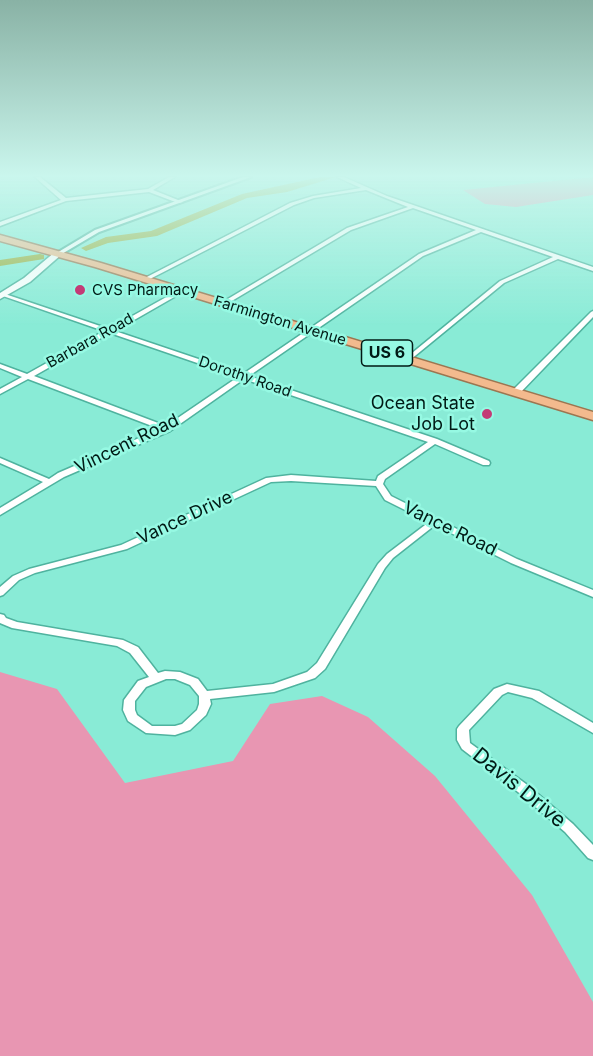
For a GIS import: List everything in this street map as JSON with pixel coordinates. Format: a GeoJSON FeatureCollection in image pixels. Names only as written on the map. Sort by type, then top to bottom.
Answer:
{"type":"FeatureCollection","features":[{"type":"Feature","properties":{"kind":"highway","name":"Farmington Avenue"},"geometry":{"type":"LineString","coordinates":[[0,238],[593,416]]}},
{"type":"Feature","properties":{"kind":"main road"},"geometry":{"type":"LineString","coordinates":[[2,296],[41,269],[58,254]]}},
{"type":"Feature","properties":{"kind":"street"},"geometry":{"type":"LineString","coordinates":[[58,254],[97,231],[111,226]]}},
{"type":"Feature","properties":{"kind":"street"},"geometry":{"type":"LineString","coordinates":[[144,280],[248,226]]}},
{"type":"Feature","properties":{"kind":"street"},"geometry":{"type":"LineString","coordinates":[[223,304],[360,226]]}},
{"type":"Feature","properties":{"kind":"street"},"geometry":{"type":"LineString","coordinates":[[470,226],[593,269]]}},
{"type":"Feature","properties":{"kind":"street","name":"Vincent Road"},"geometry":{"type":"LineString","coordinates":[[0,512],[49,482],[167,429],[421,255],[481,230]]}},
{"type":"Feature","properties":{"kind":"street"},"geometry":{"type":"LineString","coordinates":[[408,359],[502,282],[557,257]]}},
{"type":"Feature","properties":{"kind":"street","name":"Barbara Road"},"geometry":{"type":"LineString","coordinates":[[0,392],[181,291]]}},
{"type":"Feature","properties":{"kind":"street","name":"Dorothy Road"},"geometry":{"type":"LineString","coordinates":[[2,296],[434,441],[486,462]]}},
{"type":"Feature","properties":{"kind":"street"},"geometry":{"type":"LineString","coordinates":[[516,392],[593,313]]}},
{"type":"Feature","properties":{"kind":"street"},"geometry":{"type":"LineString","coordinates":[[0,366],[167,429]]}},
{"type":"Feature","properties":{"kind":"street"},"geometry":{"type":"LineString","coordinates":[[379,484],[385,474],[434,441]]}},
{"type":"Feature","properties":{"kind":"street"},"geometry":{"type":"LineString","coordinates":[[0,460],[49,482]]}},
{"type":"Feature","properties":{"kind":"street","name":"Vance Drive"},"geometry":{"type":"LineString","coordinates":[[0,593],[16,578],[32,571],[124,547],[269,480],[291,478],[379,484]]}},
{"type":"Feature","properties":{"kind":"street","name":"Vance Road"},"geometry":{"type":"LineString","coordinates":[[379,484],[388,498],[434,522],[514,561],[593,594]]}},
{"type":"Feature","properties":{"kind":"street"},"geometry":{"type":"LineString","coordinates":[[204,695],[274,688],[311,675],[321,666],[381,566],[390,556],[434,522]]}},
{"type":"Feature","properties":{"kind":"street"},"geometry":{"type":"LineString","coordinates":[[0,617],[16,625],[119,644],[134,650],[155,677]]}},
{"type":"Feature","properties":{"kind":"street"},"geometry":{"type":"LineString","coordinates":[[176,675],[186,677],[194,682],[204,695],[202,712],[186,727],[175,731],[150,730],[132,718],[129,710],[130,700],[142,684],[155,677],[176,675]]}},
{"type":"Feature","properties":{"kind":"street","name":"Davis Drive"},"geometry":{"type":"LineString","coordinates":[[593,729],[535,694],[507,688],[498,692],[463,729],[463,740],[466,746],[569,828],[593,854]]}},
{"type":"Feature","properties":{"kind":"shaded area"},"geometry":{"type":"Polygon","coordinates":[[[0,672],[57,689],[125,783],[233,761],[270,704],[322,696],[368,717],[435,776],[532,895],[593,1002],[593,1056],[0,1056],[0,672]]]}},
{"type":"Feature","properties":{"kind":"waterway"},"geometry":{"type":"LineString","coordinates":[[86,248],[106,240],[153,234],[172,226]]}},
{"type":"Feature","properties":{"kind":"waterway"},"geometry":{"type":"LineString","coordinates":[[0,263],[40,257]]}},
{"type":"Feature","properties":{"kind":"place","name":"CVS Pharmacy"},"geometry":{"type":"Point","coordinates":[80,290]}},
{"type":"Feature","properties":{"kind":"place","name":"Ocean State Job Lot"},"geometry":{"type":"Point","coordinates":[487,414]}}]}
